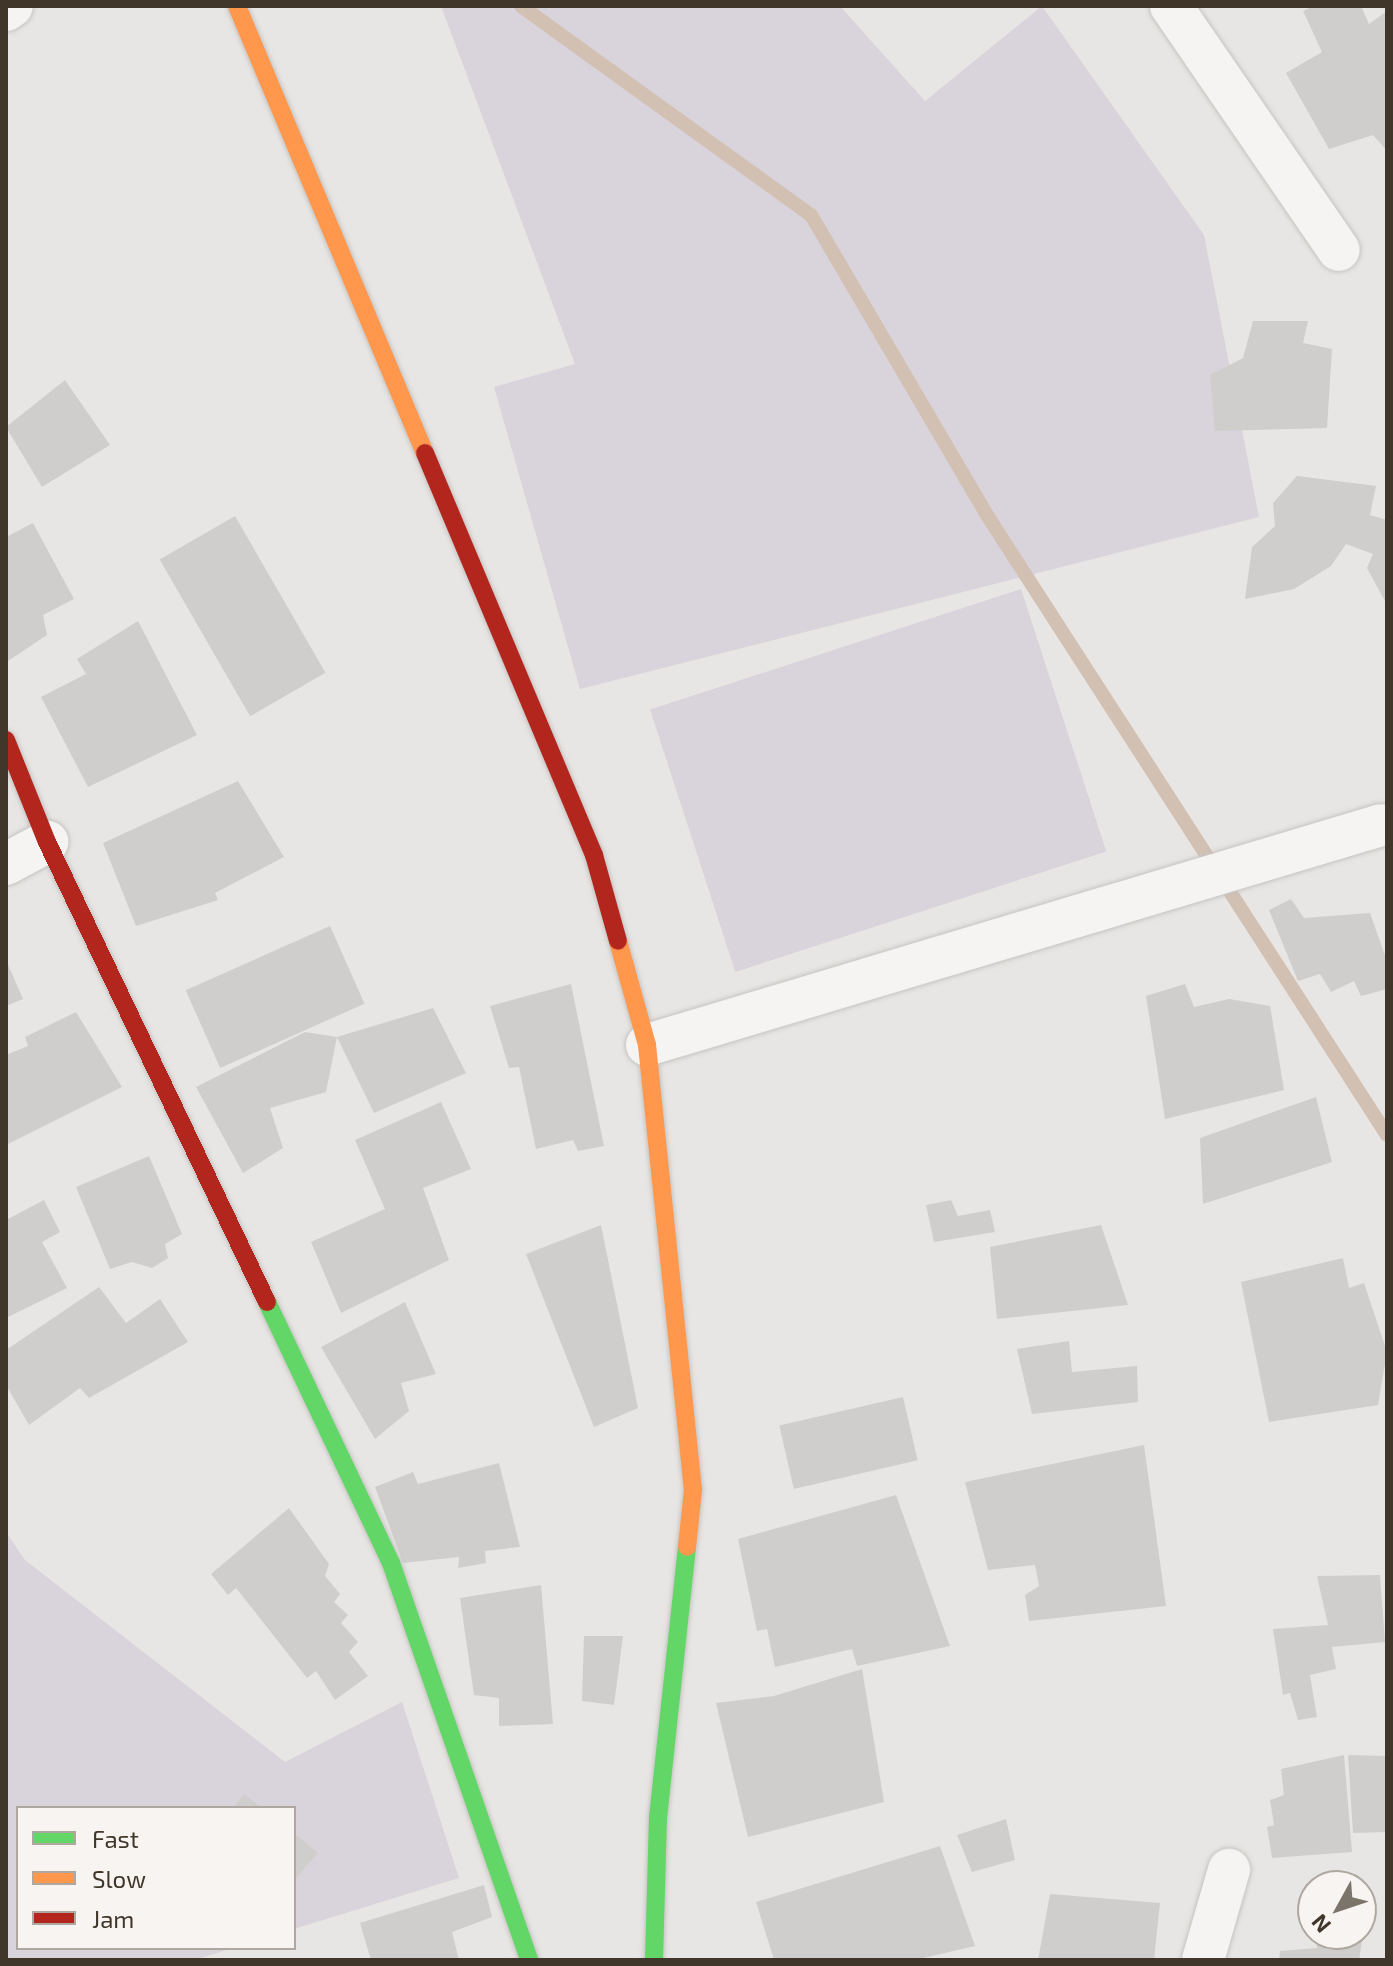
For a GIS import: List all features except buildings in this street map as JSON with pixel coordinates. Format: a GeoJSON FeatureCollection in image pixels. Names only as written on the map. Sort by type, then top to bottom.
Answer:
{"type":"FeatureCollection","features":[{"type":"Feature","properties":{"kind":"street"},"geometry":{"type":"LineString","coordinates":[[6,10],[12,6]]}},
{"type":"Feature","properties":{"kind":"street"},"geometry":{"type":"LineString","coordinates":[[237,6],[594,855],[647,1045],[693,1490],[658,1818],[654,1960]]}},
{"type":"Feature","properties":{"kind":"street"},"geometry":{"type":"LineString","coordinates":[[1171,6],[1339,250]]}},
{"type":"Feature","properties":{"kind":"street"},"geometry":{"type":"LineString","coordinates":[[6,740],[47,842],[391,1563],[529,1960]]}},
{"type":"Feature","properties":{"kind":"street"},"geometry":{"type":"LineString","coordinates":[[647,1045],[1381,825]]}},
{"type":"Feature","properties":{"kind":"street"},"geometry":{"type":"LineString","coordinates":[[6,864],[47,842]]}},
{"type":"Feature","properties":{"kind":"street"},"geometry":{"type":"LineString","coordinates":[[1203,1960],[1229,1870]]}},
{"type":"Feature","properties":{"kind":"shaded area"},"geometry":{"type":"Polygon","coordinates":[[[441,6],[840,6],[925,101],[1042,6],[1204,235],[1259,517],[580,689],[494,387],[575,364],[441,6]]]}},
{"type":"Feature","properties":{"kind":"shaded area"},"geometry":{"type":"Polygon","coordinates":[[[1021,589],[1106,851],[735,972],[650,710],[1021,589]]]}},
{"type":"Feature","properties":{"kind":"shaded area"},"geometry":{"type":"Polygon","coordinates":[[[6,1532],[25,1560],[285,1762],[402,1702],[459,1878],[296,1928],[296,1806],[16,1806],[16,1950],[226,1950],[194,1960],[6,1960],[6,1532]]]}},
{"type":"Feature","properties":{"kind":"waterway"},"geometry":{"type":"LineString","coordinates":[[521,6],[811,215],[985,512],[1387,1135]]}},
{"type":"Feature","properties":{"kind":"traffic: fast"},"geometry":{"type":"LineString","coordinates":[[267,1302],[391,1563],[529,1960]]}},
{"type":"Feature","properties":{"kind":"traffic: fast"},"geometry":{"type":"LineString","coordinates":[[654,1960],[658,1818],[687,1547]]}},
{"type":"Feature","properties":{"kind":"traffic: slow"},"geometry":{"type":"LineString","coordinates":[[237,6],[425,453]]}},
{"type":"Feature","properties":{"kind":"traffic: slow"},"geometry":{"type":"LineString","coordinates":[[618,941],[647,1045],[693,1490],[687,1547]]}},
{"type":"Feature","properties":{"kind":"traffic: jam"},"geometry":{"type":"LineString","coordinates":[[425,453],[594,855],[618,941]]}},
{"type":"Feature","properties":{"kind":"traffic: jam"},"geometry":{"type":"LineString","coordinates":[[6,740],[47,842],[267,1302]]}}]}
